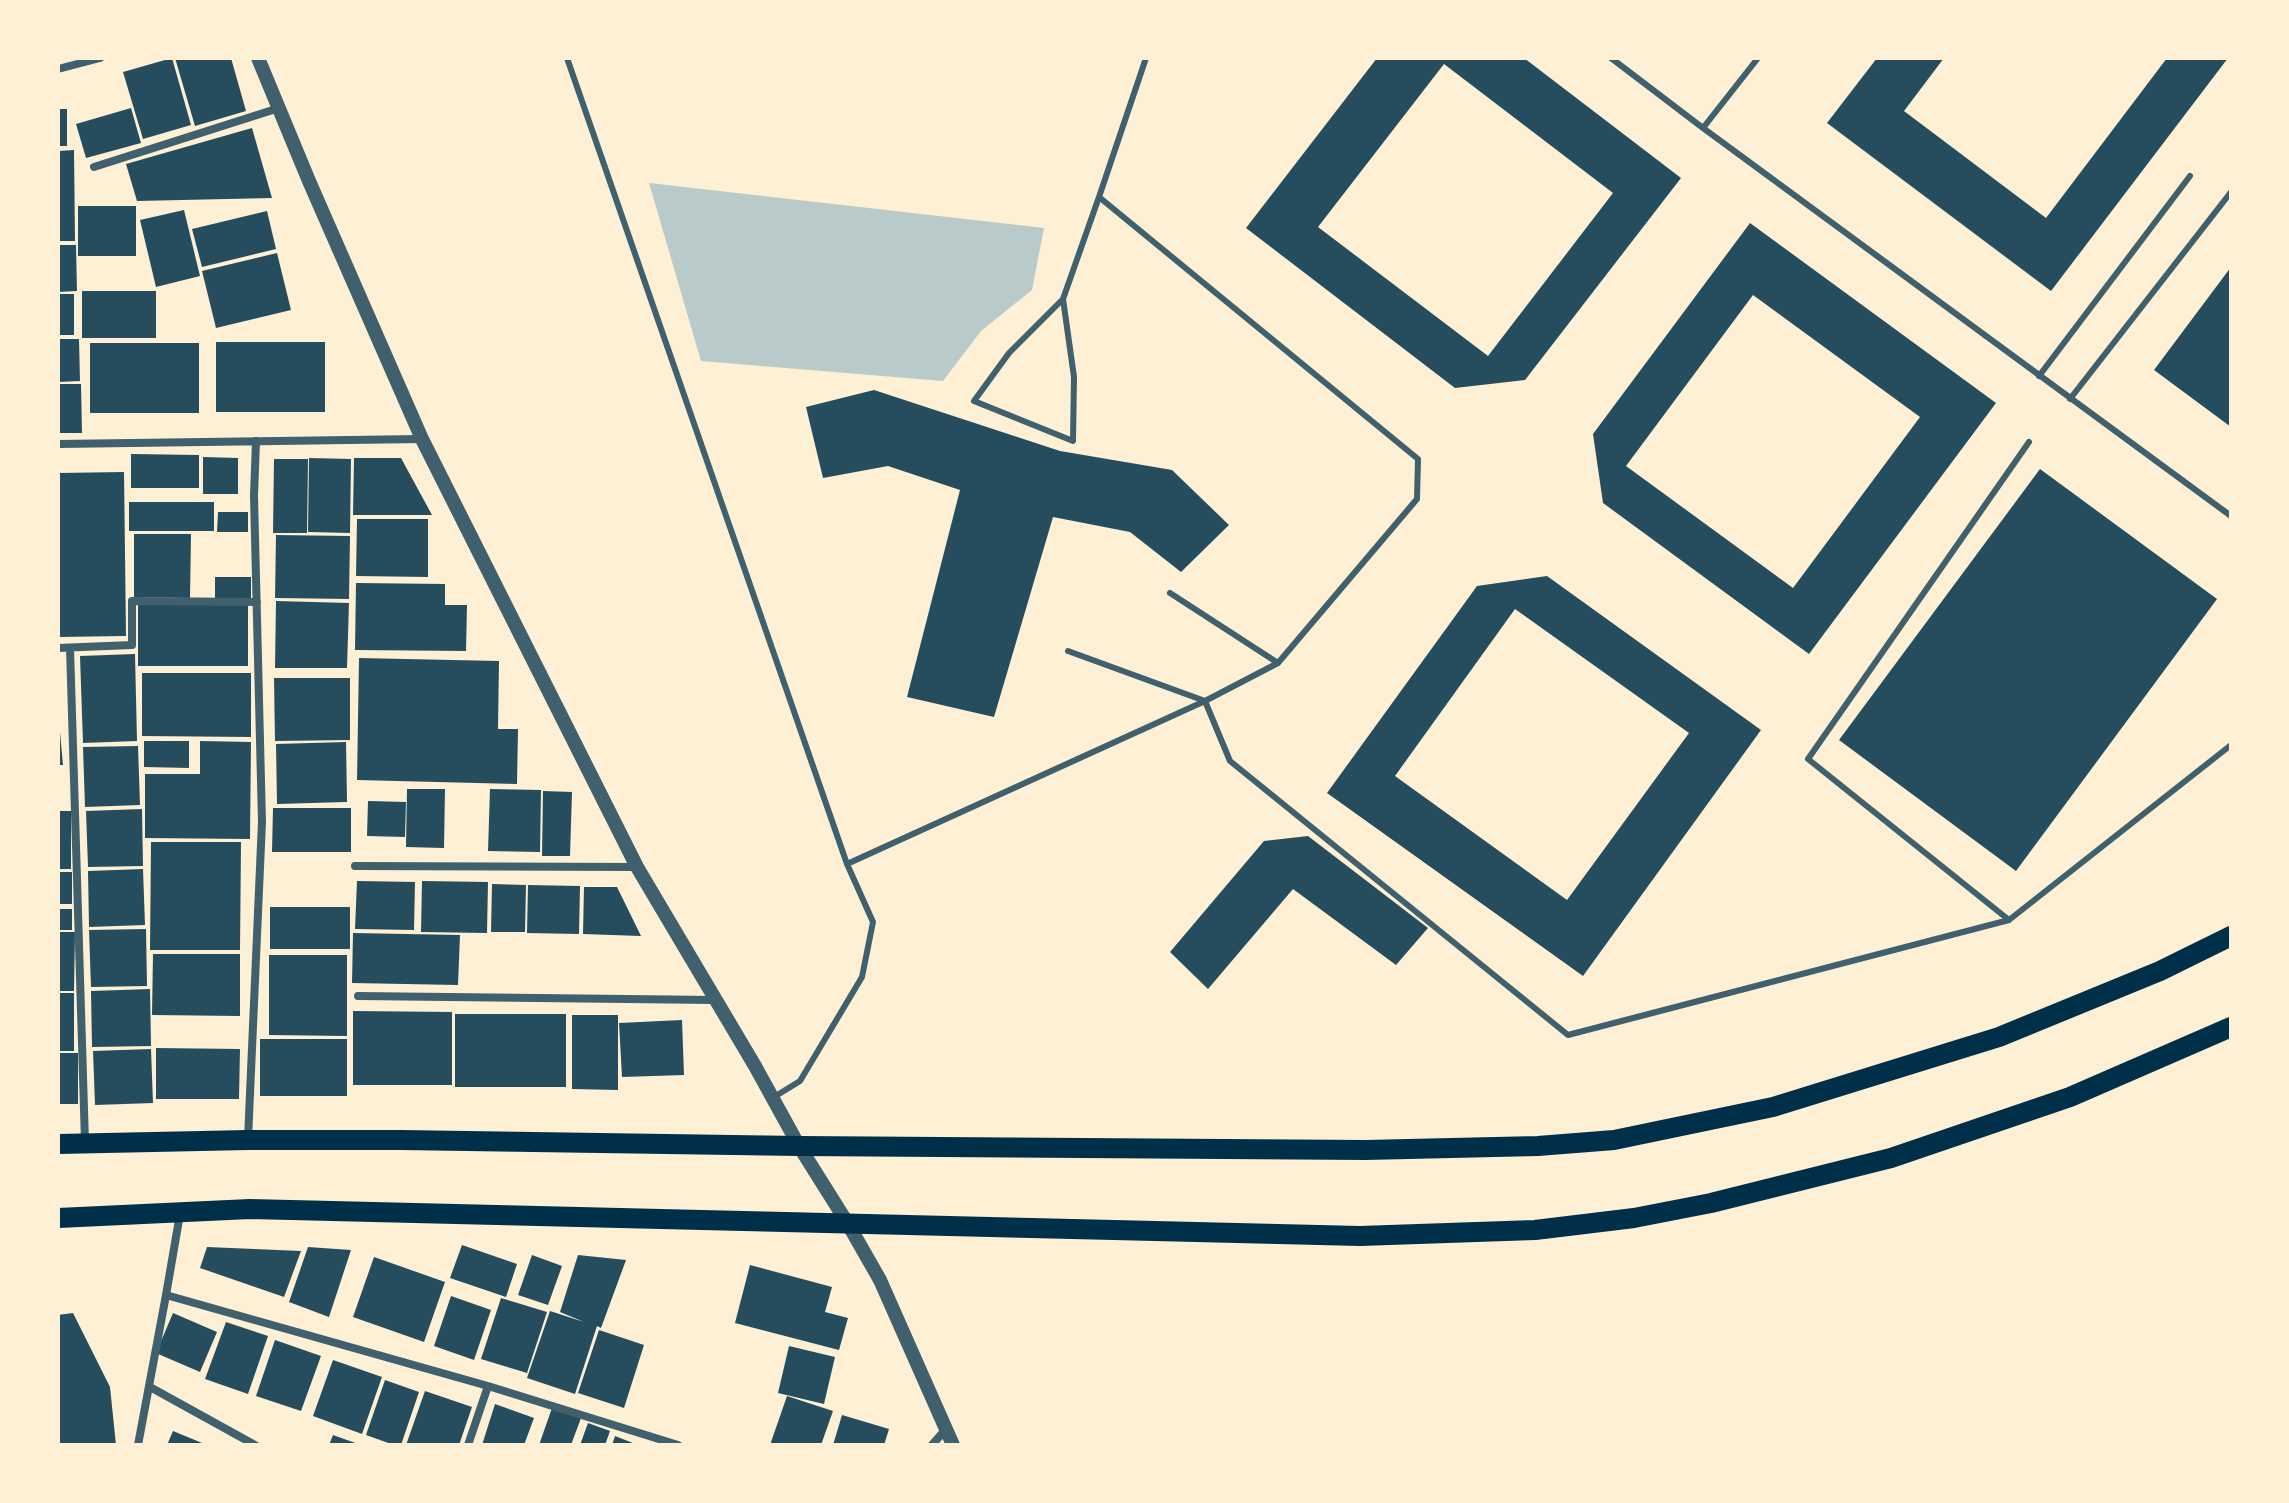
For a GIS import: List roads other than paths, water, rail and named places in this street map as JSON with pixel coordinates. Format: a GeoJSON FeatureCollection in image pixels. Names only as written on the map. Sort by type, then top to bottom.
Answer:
{"type":"FeatureCollection","features":[{"type":"Feature","properties":{"kind":"main road"},"geometry":{"type":"LineString","coordinates":[[58,1144],[400,1140],[1365,1150],[1538,1146],[1614,1140],[1773,1107],[1999,1037],[2160,971],[2231,936]]}},
{"type":"Feature","properties":{"kind":"main road"},"geometry":{"type":"LineString","coordinates":[[58,1218],[266,1209],[1360,1236],[1535,1230],[1634,1218],[1711,1203],[1891,1158],[2070,1097],[2231,1027]]}},
{"type":"Feature","properties":{"kind":"street"},"geometry":{"type":"LineString","coordinates":[[58,69],[100,58]]}},
{"type":"Feature","properties":{"kind":"street"},"geometry":{"type":"LineString","coordinates":[[258,58],[422,439],[637,867],[880,1280],[953,1445]]}},
{"type":"Feature","properties":{"kind":"street"},"geometry":{"type":"LineString","coordinates":[[94,167],[279,108]]}},
{"type":"Feature","properties":{"kind":"street"},"geometry":{"type":"LineString","coordinates":[[58,444],[422,439]]}},
{"type":"Feature","properties":{"kind":"street"},"geometry":{"type":"LineString","coordinates":[[248,1140],[262,822],[254,496],[256,441]]}},
{"type":"Feature","properties":{"kind":"street"},"geometry":{"type":"LineString","coordinates":[[58,648],[132,645],[132,601],[257,602]]}},
{"type":"Feature","properties":{"kind":"street"},"geometry":{"type":"LineString","coordinates":[[70,648],[85,1143]]}},
{"type":"Feature","properties":{"kind":"street"},"geometry":{"type":"LineString","coordinates":[[355,866],[637,867]]}},
{"type":"Feature","properties":{"kind":"street"},"geometry":{"type":"LineString","coordinates":[[358,996],[716,1000]]}},
{"type":"Feature","properties":{"kind":"street"},"geometry":{"type":"LineString","coordinates":[[138,1445],[180,1213]]}},
{"type":"Feature","properties":{"kind":"street"},"geometry":{"type":"LineString","coordinates":[[166,1295],[488,1386],[678,1445]]}},
{"type":"Feature","properties":{"kind":"street"},"geometry":{"type":"LineString","coordinates":[[468,1445],[488,1386]]}},
{"type":"Feature","properties":{"kind":"street"},"geometry":{"type":"LineString","coordinates":[[150,1387],[255,1445]]}},
{"type":"Feature","properties":{"kind":"street"},"geometry":{"type":"LineString","coordinates":[[932,1445],[946,1429]]}},
{"type":"Feature","properties":{"kind":"lane"},"geometry":{"type":"LineString","coordinates":[[567,58],[847,864],[873,922],[862,977],[800,1081],[772,1098]]}},
{"type":"Feature","properties":{"kind":"lane"},"geometry":{"type":"LineString","coordinates":[[1063,299],[1074,377],[1073,441],[974,401],[1009,353],[1063,299],[1146,58]]}},
{"type":"Feature","properties":{"kind":"lane"},"geometry":{"type":"LineString","coordinates":[[1611,58],[2231,516]]}},
{"type":"Feature","properties":{"kind":"lane"},"geometry":{"type":"LineString","coordinates":[[1703,128],[1758,58]]}},
{"type":"Feature","properties":{"kind":"lane"},"geometry":{"type":"LineString","coordinates":[[2039,376],[2190,176]]}},
{"type":"Feature","properties":{"kind":"lane"},"geometry":{"type":"LineString","coordinates":[[2070,399],[2231,192]]}},
{"type":"Feature","properties":{"kind":"lane"},"geometry":{"type":"LineString","coordinates":[[847,864],[1205,701],[1278,663],[1417,499],[1418,459],[1099,197]]}},
{"type":"Feature","properties":{"kind":"lane"},"geometry":{"type":"LineString","coordinates":[[2009,920],[1808,759],[2029,442]]}},
{"type":"Feature","properties":{"kind":"lane"},"geometry":{"type":"LineString","coordinates":[[1170,593],[1278,663]]}},
{"type":"Feature","properties":{"kind":"lane"},"geometry":{"type":"LineString","coordinates":[[1068,651],[1205,701],[1230,761],[1568,1035],[2009,920],[2231,745]]}}]}
